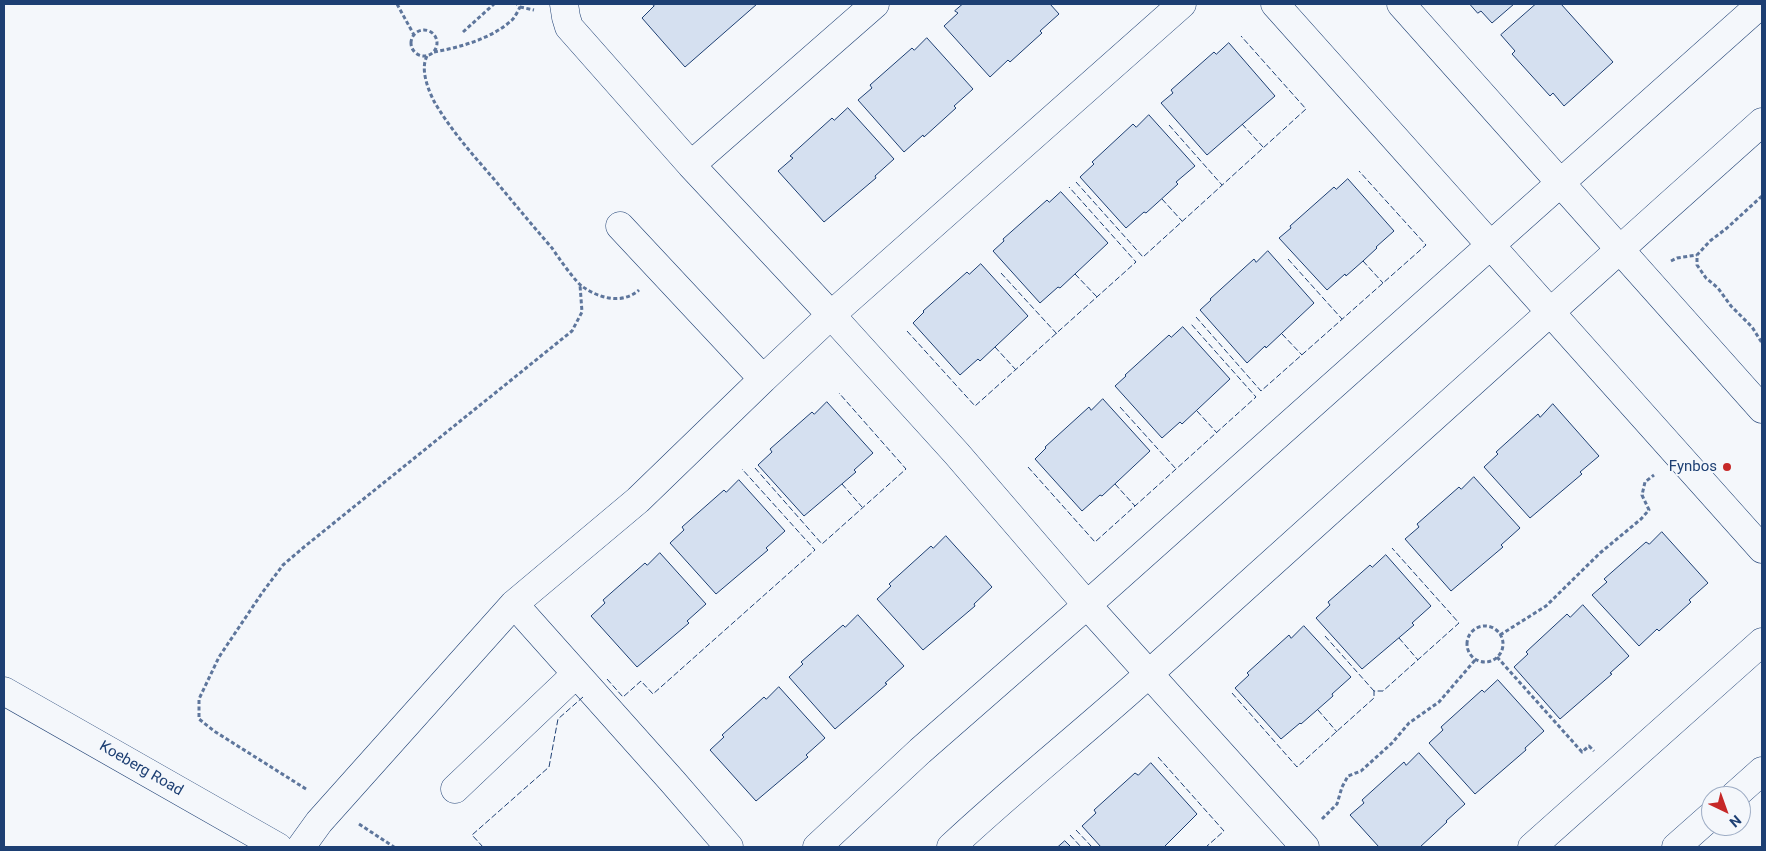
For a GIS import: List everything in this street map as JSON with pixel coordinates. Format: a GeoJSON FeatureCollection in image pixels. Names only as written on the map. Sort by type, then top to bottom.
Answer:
{"type":"FeatureCollection","features":[{"type":"Feature","properties":{"kind":"street"},"geometry":{"type":"LineString","coordinates":[[564,4],[569,27],[691,165],[958,454],[1087,605],[1302,844]]}},
{"type":"Feature","properties":{"kind":"street"},"geometry":{"type":"LineString","coordinates":[[691,165],[875,4]]}},
{"type":"Feature","properties":{"kind":"street"},"geometry":{"type":"LineString","coordinates":[[300,847],[318,822],[514,604],[638,500],[830,315],[1182,4]]}},
{"type":"Feature","properties":{"kind":"street"},"geometry":{"type":"LineString","coordinates":[[1275,4],[1762,549]]}},
{"type":"Feature","properties":{"kind":"street"},"geometry":{"type":"LineString","coordinates":[[1401,4],[1762,409]]}},
{"type":"Feature","properties":{"kind":"street"},"geometry":{"type":"LineString","coordinates":[[817,847],[920,751],[1087,605],[1761,4]]}},
{"type":"Feature","properties":{"kind":"street"},"geometry":{"type":"LineString","coordinates":[[951,847],[986,814],[1149,674],[1762,122]]}},
{"type":"Feature","properties":{"kind":"street"},"geometry":{"type":"LineString","coordinates":[[620,226],[763,379]]}},
{"type":"Feature","properties":{"kind":"street"},"geometry":{"type":"LineString","coordinates":[[514,604],[729,847]]}},
{"type":"Feature","properties":{"kind":"street"},"geometry":{"type":"LineString","coordinates":[[1532,847],[1762,642]]}},
{"type":"Feature","properties":{"kind":"street"},"geometry":{"type":"LineString","coordinates":[[455,789],[576,674]]}},
{"type":"Feature","properties":{"kind":"street","name":"Koeberg Road"},"geometry":{"type":"LineString","coordinates":[[4,691],[278,847]]}},
{"type":"Feature","properties":{"kind":"street"},"geometry":{"type":"LineString","coordinates":[[1745,786],[1762,770]]}},
{"type":"Feature","properties":{"kind":"street"},"geometry":{"type":"LineString","coordinates":[[1676,847],[1701,825]]}},
{"type":"Feature","properties":{"kind":"path"},"geometry":{"type":"LineString","coordinates":[[397,4],[414,35]]}},
{"type":"Feature","properties":{"kind":"path"},"geometry":{"type":"LineString","coordinates":[[463,32],[494,4]]}},
{"type":"Feature","properties":{"kind":"path"},"geometry":{"type":"LineString","coordinates":[[517,4],[520,7],[513,20],[493,34],[458,47],[434,52],[427,56],[424,61],[424,70],[434,101],[461,141],[563,262],[580,285],[595,294],[617,300],[635,293],[661,270]]}},
{"type":"Feature","properties":{"kind":"path"},"geometry":{"type":"LineString","coordinates":[[427,56],[419,55],[412,50],[410,42],[420,30],[429,31],[435,36],[437,44],[434,52]]}},
{"type":"Feature","properties":{"kind":"path"},"geometry":{"type":"LineString","coordinates":[[1762,196],[1710,241],[1697,256],[1697,265],[1706,278],[1718,288],[1731,306],[1752,327],[1762,343]]}},
{"type":"Feature","properties":{"kind":"path"},"geometry":{"type":"LineString","coordinates":[[394,847],[199,719],[199,699],[219,657],[283,565],[572,331],[582,312],[580,285]]}},
{"type":"Feature","properties":{"kind":"path"},"geometry":{"type":"LineString","coordinates":[[1500,635],[1546,606],[1600,553],[1642,519],[1649,510],[1642,494],[1645,482],[1679,456]]}},
{"type":"Feature","properties":{"kind":"path"},"geometry":{"type":"LineString","coordinates":[[1481,626],[1490,627],[1500,635],[1502,649],[1498,657],[1490,662],[1481,662],[1468,652],[1467,641],[1472,632],[1481,626]]}},
{"type":"Feature","properties":{"kind":"path"},"geometry":{"type":"LineString","coordinates":[[1498,657],[1582,752],[1589,746],[1614,774]]}},
{"type":"Feature","properties":{"kind":"path"},"geometry":{"type":"LineString","coordinates":[[1302,844],[1337,804],[1342,787],[1348,776],[1361,770],[1392,743],[1409,723],[1439,702],[1476,659]]}},
{"type":"Feature","properties":{"kind":"building"},"geometry":{"type":"Polygon","coordinates":[[[652,4],[757,4],[685,67],[642,18],[654,6],[652,4]]]}},
{"type":"Feature","properties":{"kind":"building"},"geometry":{"type":"Polygon","coordinates":[[[963,4],[1050,4],[1059,14],[1040,31],[1042,33],[990,77],[944,26],[958,13],[955,11],[963,4]]]}},
{"type":"Feature","properties":{"kind":"building"},"geometry":{"type":"Polygon","coordinates":[[[1470,4],[1514,4],[1492,23],[1481,11],[1478,13],[1470,4]]]}},
{"type":"Feature","properties":{"kind":"building"},"geometry":{"type":"Polygon","coordinates":[[[1536,4],[1561,4],[1613,62],[1564,106],[1553,93],[1550,96],[1512,54],[1515,51],[1501,35],[1536,4]]]}},
{"type":"Feature","properties":{"kind":"building"},"geometry":{"type":"Polygon","coordinates":[[[927,38],[973,89],[954,106],[956,108],[904,152],[858,100],[872,88],[870,85],[912,48],[914,50],[927,38]]]}},
{"type":"Feature","properties":{"kind":"building"},"geometry":{"type":"Polygon","coordinates":[[[1229,43],[1275,96],[1207,155],[1161,103],[1173,93],[1171,90],[1214,52],[1216,54],[1229,43]]]}},
{"type":"Feature","properties":{"kind":"building"},"geometry":{"type":"Polygon","coordinates":[[[848,108],[894,159],[875,176],[876,178],[824,222],[778,171],[793,158],[790,156],[832,118],[834,120],[848,108]]]}},
{"type":"Feature","properties":{"kind":"building"},"geometry":{"type":"Polygon","coordinates":[[[1149,115],[1195,166],[1176,182],[1178,184],[1146,213],[1144,212],[1126,228],[1080,177],[1094,164],[1092,162],[1133,124],[1136,127],[1149,115]]]}},
{"type":"Feature","properties":{"kind":"building"},"geometry":{"type":"Polygon","coordinates":[[[1348,179],[1394,231],[1346,276],[1345,274],[1327,290],[1279,238],[1334,187],[1336,189],[1348,179]]]}},
{"type":"Feature","properties":{"kind":"building"},"geometry":{"type":"Polygon","coordinates":[[[1061,192],[1108,243],[1060,288],[1058,287],[1040,303],[993,251],[1004,241],[1003,239],[1047,200],[1049,202],[1061,192]]]}},
{"type":"Feature","properties":{"kind":"building"},"geometry":{"type":"Polygon","coordinates":[[[1268,251],[1314,303],[1266,348],[1265,346],[1247,363],[1200,310],[1254,259],[1256,262],[1268,251]]]}},
{"type":"Feature","properties":{"kind":"building"},"geometry":{"type":"Polygon","coordinates":[[[981,264],[1028,316],[980,361],[978,359],[960,375],[913,323],[923,311],[967,272],[969,274],[981,264]]]}},
{"type":"Feature","properties":{"kind":"building"},"geometry":{"type":"Polygon","coordinates":[[[1183,327],[1230,379],[1182,424],[1180,422],[1162,438],[1115,386],[1169,335],[1171,337],[1183,327]]]}},
{"type":"Feature","properties":{"kind":"building"},"geometry":{"type":"Polygon","coordinates":[[[1103,399],[1150,451],[1102,496],[1100,495],[1082,511],[1035,459],[1045,447],[1089,407],[1091,410],[1103,399]]]}},
{"type":"Feature","properties":{"kind":"building"},"geometry":{"type":"Polygon","coordinates":[[[827,402],[873,453],[854,470],[856,472],[804,516],[758,465],[772,452],[770,449],[812,412],[814,414],[827,402]]]}},
{"type":"Feature","properties":{"kind":"building"},"geometry":{"type":"Polygon","coordinates":[[[1553,404],[1599,456],[1580,472],[1582,474],[1530,518],[1484,467],[1498,454],[1496,452],[1538,414],[1540,417],[1553,404]]]}},
{"type":"Feature","properties":{"kind":"building"},"geometry":{"type":"Polygon","coordinates":[[[1474,477],[1520,528],[1501,545],[1503,547],[1451,591],[1405,539],[1419,527],[1417,524],[1459,487],[1461,489],[1474,477]]]}},
{"type":"Feature","properties":{"kind":"building"},"geometry":{"type":"Polygon","coordinates":[[[739,480],[785,531],[766,548],[768,550],[716,594],[670,543],[684,530],[682,527],[724,490],[726,492],[739,480]]]}},
{"type":"Feature","properties":{"kind":"building"},"geometry":{"type":"Polygon","coordinates":[[[1662,532],[1708,583],[1689,600],[1691,602],[1639,646],[1592,595],[1607,582],[1604,579],[1646,542],[1649,544],[1662,532]]]}},
{"type":"Feature","properties":{"kind":"building"},"geometry":{"type":"Polygon","coordinates":[[[946,536],[992,587],[974,604],[975,606],[923,650],[877,599],[891,586],[889,584],[931,546],[933,548],[946,536]]]}},
{"type":"Feature","properties":{"kind":"building"},"geometry":{"type":"Polygon","coordinates":[[[660,553],[706,604],[687,621],[689,623],[637,667],[591,616],[605,603],[603,600],[645,563],[647,565],[660,553]]]}},
{"type":"Feature","properties":{"kind":"building"},"geometry":{"type":"Polygon","coordinates":[[[1386,555],[1431,606],[1412,623],[1414,625],[1362,669],[1316,618],[1330,605],[1328,602],[1370,565],[1372,567],[1386,555]]]}},
{"type":"Feature","properties":{"kind":"building"},"geometry":{"type":"Polygon","coordinates":[[[1583,605],[1629,656],[1610,673],[1612,674],[1560,719],[1514,667],[1528,654],[1526,652],[1567,614],[1570,617],[1583,605]]]}},
{"type":"Feature","properties":{"kind":"building"},"geometry":{"type":"Polygon","coordinates":[[[858,615],[904,666],[885,683],[887,684],[835,729],[789,677],[803,664],[801,662],[843,625],[845,627],[858,615]]]}},
{"type":"Feature","properties":{"kind":"building"},"geometry":{"type":"Polygon","coordinates":[[[1304,626],[1351,677],[1332,694],[1333,696],[1281,739],[1235,688],[1249,675],[1247,673],[1289,635],[1291,638],[1304,626]]]}},
{"type":"Feature","properties":{"kind":"building"},"geometry":{"type":"Polygon","coordinates":[[[1498,680],[1544,731],[1525,748],[1526,750],[1475,794],[1429,743],[1443,730],[1441,727],[1482,690],[1484,692],[1498,680]]]}},
{"type":"Feature","properties":{"kind":"building"},"geometry":{"type":"Polygon","coordinates":[[[779,687],[825,738],[806,755],[808,757],[756,801],[710,750],[724,737],[722,735],[764,697],[766,699],[779,687]]]}},
{"type":"Feature","properties":{"kind":"building"},"geometry":{"type":"Polygon","coordinates":[[[1419,753],[1465,804],[1420,847],[1379,847],[1350,815],[1364,803],[1362,800],[1404,762],[1406,765],[1419,753]]]}},
{"type":"Feature","properties":{"kind":"building"},"geometry":{"type":"Polygon","coordinates":[[[1151,763],[1197,814],[1164,847],[1101,847],[1082,826],[1096,813],[1094,810],[1135,773],[1138,775],[1151,763]]]}},
{"type":"Feature","properties":{"kind":"building"},"geometry":{"type":"Polygon","coordinates":[[[1065,841],[1071,847],[1058,847],[1065,841]]]}},
{"type":"Feature","properties":{"kind":"fence"},"geometry":{"type":"LineString","coordinates":[[1076,182],[1143,257],[1306,109],[1241,36]]}},
{"type":"Feature","properties":{"kind":"fence"},"geometry":{"type":"LineString","coordinates":[[1242,124],[1263,147]]}},
{"type":"Feature","properties":{"kind":"fence"},"geometry":{"type":"LineString","coordinates":[[1169,125],[1222,185]]}},
{"type":"Feature","properties":{"kind":"fence"},"geometry":{"type":"LineString","coordinates":[[1196,317],[1261,391],[1426,245],[1359,171]]}},
{"type":"Feature","properties":{"kind":"fence"},"geometry":{"type":"LineString","coordinates":[[907,331],[975,406],[1136,262],[1069,187]]}},
{"type":"Feature","properties":{"kind":"fence"},"geometry":{"type":"LineString","coordinates":[[1162,199],[1182,221]]}},
{"type":"Feature","properties":{"kind":"fence"},"geometry":{"type":"LineString","coordinates":[[1288,259],[1342,319]]}},
{"type":"Feature","properties":{"kind":"fence"},"geometry":{"type":"LineString","coordinates":[[1363,261],[1383,283]]}},
{"type":"Feature","properties":{"kind":"fence"},"geometry":{"type":"LineString","coordinates":[[1001,273],[1057,334]]}},
{"type":"Feature","properties":{"kind":"fence"},"geometry":{"type":"LineString","coordinates":[[1075,274],[1097,297]]}},
{"type":"Feature","properties":{"kind":"fence"},"geometry":{"type":"LineString","coordinates":[[1028,467],[1095,542],[1256,397],[1191,324]]}},
{"type":"Feature","properties":{"kind":"fence"},"geometry":{"type":"LineString","coordinates":[[1282,334],[1302,355]]}},
{"type":"Feature","properties":{"kind":"fence"},"geometry":{"type":"LineString","coordinates":[[995,347],[1016,370]]}},
{"type":"Feature","properties":{"kind":"fence"},"geometry":{"type":"LineString","coordinates":[[755,468],[822,544],[906,469],[839,393]]}},
{"type":"Feature","properties":{"kind":"fence"},"geometry":{"type":"LineString","coordinates":[[1120,407],[1176,469]]}},
{"type":"Feature","properties":{"kind":"fence"},"geometry":{"type":"LineString","coordinates":[[1197,411],[1217,433]]}},
{"type":"Feature","properties":{"kind":"fence"},"geometry":{"type":"LineString","coordinates":[[607,679],[623,697],[641,681],[653,694],[815,550],[742,469]]}},
{"type":"Feature","properties":{"kind":"fence"},"geometry":{"type":"LineString","coordinates":[[842,484],[862,507]]}},
{"type":"Feature","properties":{"kind":"fence"},"geometry":{"type":"LineString","coordinates":[[1115,484],[1135,506]]}},
{"type":"Feature","properties":{"kind":"fence"},"geometry":{"type":"LineString","coordinates":[[1232,693],[1297,767],[1374,698],[1374,691],[1383,691],[1459,623],[1392,548]]}},
{"type":"Feature","properties":{"kind":"fence"},"geometry":{"type":"LineString","coordinates":[[1325,636],[1374,691]]}},
{"type":"Feature","properties":{"kind":"fence"},"geometry":{"type":"LineString","coordinates":[[1399,638],[1418,660]]}},
{"type":"Feature","properties":{"kind":"fence"},"geometry":{"type":"LineString","coordinates":[[483,847],[472,835],[549,767],[558,719],[583,697]]}},
{"type":"Feature","properties":{"kind":"fence"},"geometry":{"type":"LineString","coordinates":[[1318,710],[1337,732]]}},
{"type":"Feature","properties":{"kind":"fence"},"geometry":{"type":"LineString","coordinates":[[1158,757],[1224,831],[1206,847]]}},
{"type":"Feature","properties":{"kind":"fence"},"geometry":{"type":"LineString","coordinates":[[1076,830],[1092,847]]}},
{"type":"Feature","properties":{"kind":"fence"},"geometry":{"type":"LineString","coordinates":[[1070,835],[1081,847]]}},
{"type":"Feature","properties":{"kind":"place","name":"Fynbos"},"geometry":{"type":"Point","coordinates":[1727,467]}}]}
